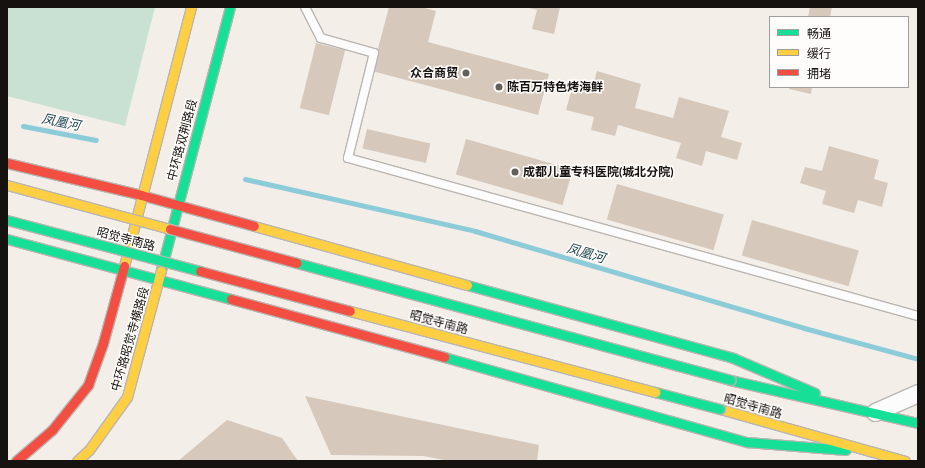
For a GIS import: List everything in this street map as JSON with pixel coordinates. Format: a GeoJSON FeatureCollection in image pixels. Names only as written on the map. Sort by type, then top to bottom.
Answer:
{"type":"FeatureCollection","features":[{"type":"Feature","properties":{"kind":"main road"},"geometry":{"type":"LineString","coordinates":[[123,271],[141,195],[191,7]]}},
{"type":"Feature","properties":{"kind":"main road","name":"中环路双荆路段"},"geometry":{"type":"LineString","coordinates":[[160,280],[177,205],[230,7]]}},
{"type":"Feature","properties":{"kind":"main road","name":"昭觉寺南路"},"geometry":{"type":"LineString","coordinates":[[7,163],[141,195],[733,358],[849,408]]}},
{"type":"Feature","properties":{"kind":"main road","name":"昭觉寺南路"},"geometry":{"type":"LineString","coordinates":[[7,185],[730,380],[918,423]]}},
{"type":"Feature","properties":{"kind":"main road","name":"昭觉寺南路"},"geometry":{"type":"LineString","coordinates":[[7,220],[720,409],[905,461]]}},
{"type":"Feature","properties":{"kind":"main road","name":"昭觉寺南路"},"geometry":{"type":"LineString","coordinates":[[7,239],[747,442],[865,451]]}},
{"type":"Feature","properties":{"kind":"main road","name":"中环路昭觉寺横路段"},"geometry":{"type":"LineString","coordinates":[[16,461],[52,430],[88,385],[103,342],[123,271]]}},
{"type":"Feature","properties":{"kind":"main road","name":"中环路昭觉寺横路段"},"geometry":{"type":"LineString","coordinates":[[77,461],[89,450],[126,397],[160,280]]}},
{"type":"Feature","properties":{"kind":"street"},"geometry":{"type":"LineString","coordinates":[[875,412],[918,393]]}},
{"type":"Feature","properties":{"kind":"lane"},"geometry":{"type":"LineString","coordinates":[[305,7],[321,38],[374,53],[348,158],[918,316]]}},
{"type":"Feature","properties":{"kind":"green space"},"geometry":{"type":"Polygon","coordinates":[[[7,7],[155,7],[125,126],[7,96],[7,7]]]}},
{"type":"Feature","properties":{"kind":"building"},"geometry":{"type":"Polygon","coordinates":[[[389,7],[421,7],[436,11],[428,42],[549,74],[538,115],[372,71],[389,7]]]}},
{"type":"Feature","properties":{"kind":"building"},"geometry":{"type":"Polygon","coordinates":[[[525,7],[560,7],[554,34],[532,29],[537,10],[525,7]]]}},
{"type":"Feature","properties":{"kind":"building"},"geometry":{"type":"Polygon","coordinates":[[[810,7],[832,7],[830,16],[808,16],[810,7]]]}},
{"type":"Feature","properties":{"kind":"building"},"geometry":{"type":"Polygon","coordinates":[[[316,43],[345,50],[329,115],[300,108],[316,43]]]}},
{"type":"Feature","properties":{"kind":"building"},"geometry":{"type":"Polygon","coordinates":[[[597,71],[641,84],[635,108],[673,118],[679,97],[729,111],[721,137],[742,143],[737,160],[706,151],[702,166],[676,158],[681,143],[618,125],[615,136],[591,130],[594,117],[566,110],[572,88],[591,93],[597,71]]]}},
{"type":"Feature","properties":{"kind":"building"},"geometry":{"type":"Polygon","coordinates":[[[789,88],[812,88],[811,94],[789,88]]]}},
{"type":"Feature","properties":{"kind":"building"},"geometry":{"type":"Polygon","coordinates":[[[367,129],[430,144],[426,163],[363,148],[367,129]]]}},
{"type":"Feature","properties":{"kind":"building","name":"成都儿童专科医院(城北分院)"},"geometry":{"type":"Polygon","coordinates":[[[466,139],[573,170],[563,205],[456,175],[466,139]]]}},
{"type":"Feature","properties":{"kind":"building"},"geometry":{"type":"Polygon","coordinates":[[[829,146],[879,160],[874,179],[888,183],[882,207],[858,200],[854,213],[822,204],[826,191],[800,183],[805,167],[822,171],[829,146]]]}},
{"type":"Feature","properties":{"kind":"building"},"geometry":{"type":"Polygon","coordinates":[[[617,184],[724,215],[714,250],[607,220],[617,184]]]}},
{"type":"Feature","properties":{"kind":"building"},"geometry":{"type":"Polygon","coordinates":[[[752,220],[859,251],[849,286],[742,256],[752,220]]]}},
{"type":"Feature","properties":{"kind":"building"},"geometry":{"type":"Polygon","coordinates":[[[305,396],[539,445],[537,461],[450,461],[423,456],[331,455],[305,396]]]}},
{"type":"Feature","properties":{"kind":"building"},"geometry":{"type":"Polygon","coordinates":[[[227,420],[282,438],[298,461],[178,461],[227,420]]]}},
{"type":"Feature","properties":{"kind":"waterway","name":"凤凰河"},"geometry":{"type":"LineString","coordinates":[[23,126],[96,140]]}},
{"type":"Feature","properties":{"kind":"waterway","name":"凤凰河"},"geometry":{"type":"LineString","coordinates":[[245,179],[475,231],[804,328],[918,359]]}},
{"type":"Feature","properties":{"kind":"traffic: fast"},"geometry":{"type":"LineString","coordinates":[[161,270],[230,7]]}},
{"type":"Feature","properties":{"kind":"traffic: fast"},"geometry":{"type":"LineString","coordinates":[[7,220],[200,271]]}},
{"type":"Feature","properties":{"kind":"traffic: fast"},"geometry":{"type":"LineString","coordinates":[[7,239],[231,299]]}},
{"type":"Feature","properties":{"kind":"traffic: fast"},"geometry":{"type":"LineString","coordinates":[[297,263],[730,380]]}},
{"type":"Feature","properties":{"kind":"traffic: fast"},"geometry":{"type":"LineString","coordinates":[[467,285],[733,358],[815,393]]}},
{"type":"Feature","properties":{"kind":"traffic: fast"},"geometry":{"type":"LineString","coordinates":[[444,357],[747,442],[846,450]]}},
{"type":"Feature","properties":{"kind":"traffic: fast"},"geometry":{"type":"LineString","coordinates":[[730,380],[918,423]]}},
{"type":"Feature","properties":{"kind":"traffic: fast"},"geometry":{"type":"LineString","coordinates":[[655,392],[720,409]]}},
{"type":"Feature","properties":{"kind":"traffic: slow"},"geometry":{"type":"LineString","coordinates":[[124,266],[191,7]]}},
{"type":"Feature","properties":{"kind":"traffic: slow"},"geometry":{"type":"LineString","coordinates":[[7,185],[170,229]]}},
{"type":"Feature","properties":{"kind":"traffic: slow"},"geometry":{"type":"LineString","coordinates":[[254,226],[467,285]]}},
{"type":"Feature","properties":{"kind":"traffic: slow"},"geometry":{"type":"LineString","coordinates":[[77,461],[89,450],[127,397],[161,270]]}},
{"type":"Feature","properties":{"kind":"traffic: slow"},"geometry":{"type":"LineString","coordinates":[[350,311],[655,392]]}},
{"type":"Feature","properties":{"kind":"traffic: slow"},"geometry":{"type":"LineString","coordinates":[[720,409],[905,461]]}},
{"type":"Feature","properties":{"kind":"traffic: jam"},"geometry":{"type":"LineString","coordinates":[[7,163],[141,195],[254,226]]}},
{"type":"Feature","properties":{"kind":"traffic: jam"},"geometry":{"type":"LineString","coordinates":[[170,229],[297,263]]}},
{"type":"Feature","properties":{"kind":"traffic: jam"},"geometry":{"type":"LineString","coordinates":[[16,461],[52,430],[88,385],[103,343],[124,266]]}},
{"type":"Feature","properties":{"kind":"traffic: jam"},"geometry":{"type":"LineString","coordinates":[[200,271],[350,311]]}},
{"type":"Feature","properties":{"kind":"traffic: jam"},"geometry":{"type":"LineString","coordinates":[[231,299],[444,357]]}},
{"type":"Feature","properties":{"kind":"place","name":"众合商贸"},"geometry":{"type":"Point","coordinates":[466,73]}},
{"type":"Feature","properties":{"kind":"place","name":"陈百万特色烤海鲜"},"geometry":{"type":"Point","coordinates":[499,87]}},
{"type":"Feature","properties":{"kind":"place","name":"成都儿童专科医院(城北分院)"},"geometry":{"type":"Point","coordinates":[515,172]}}]}
